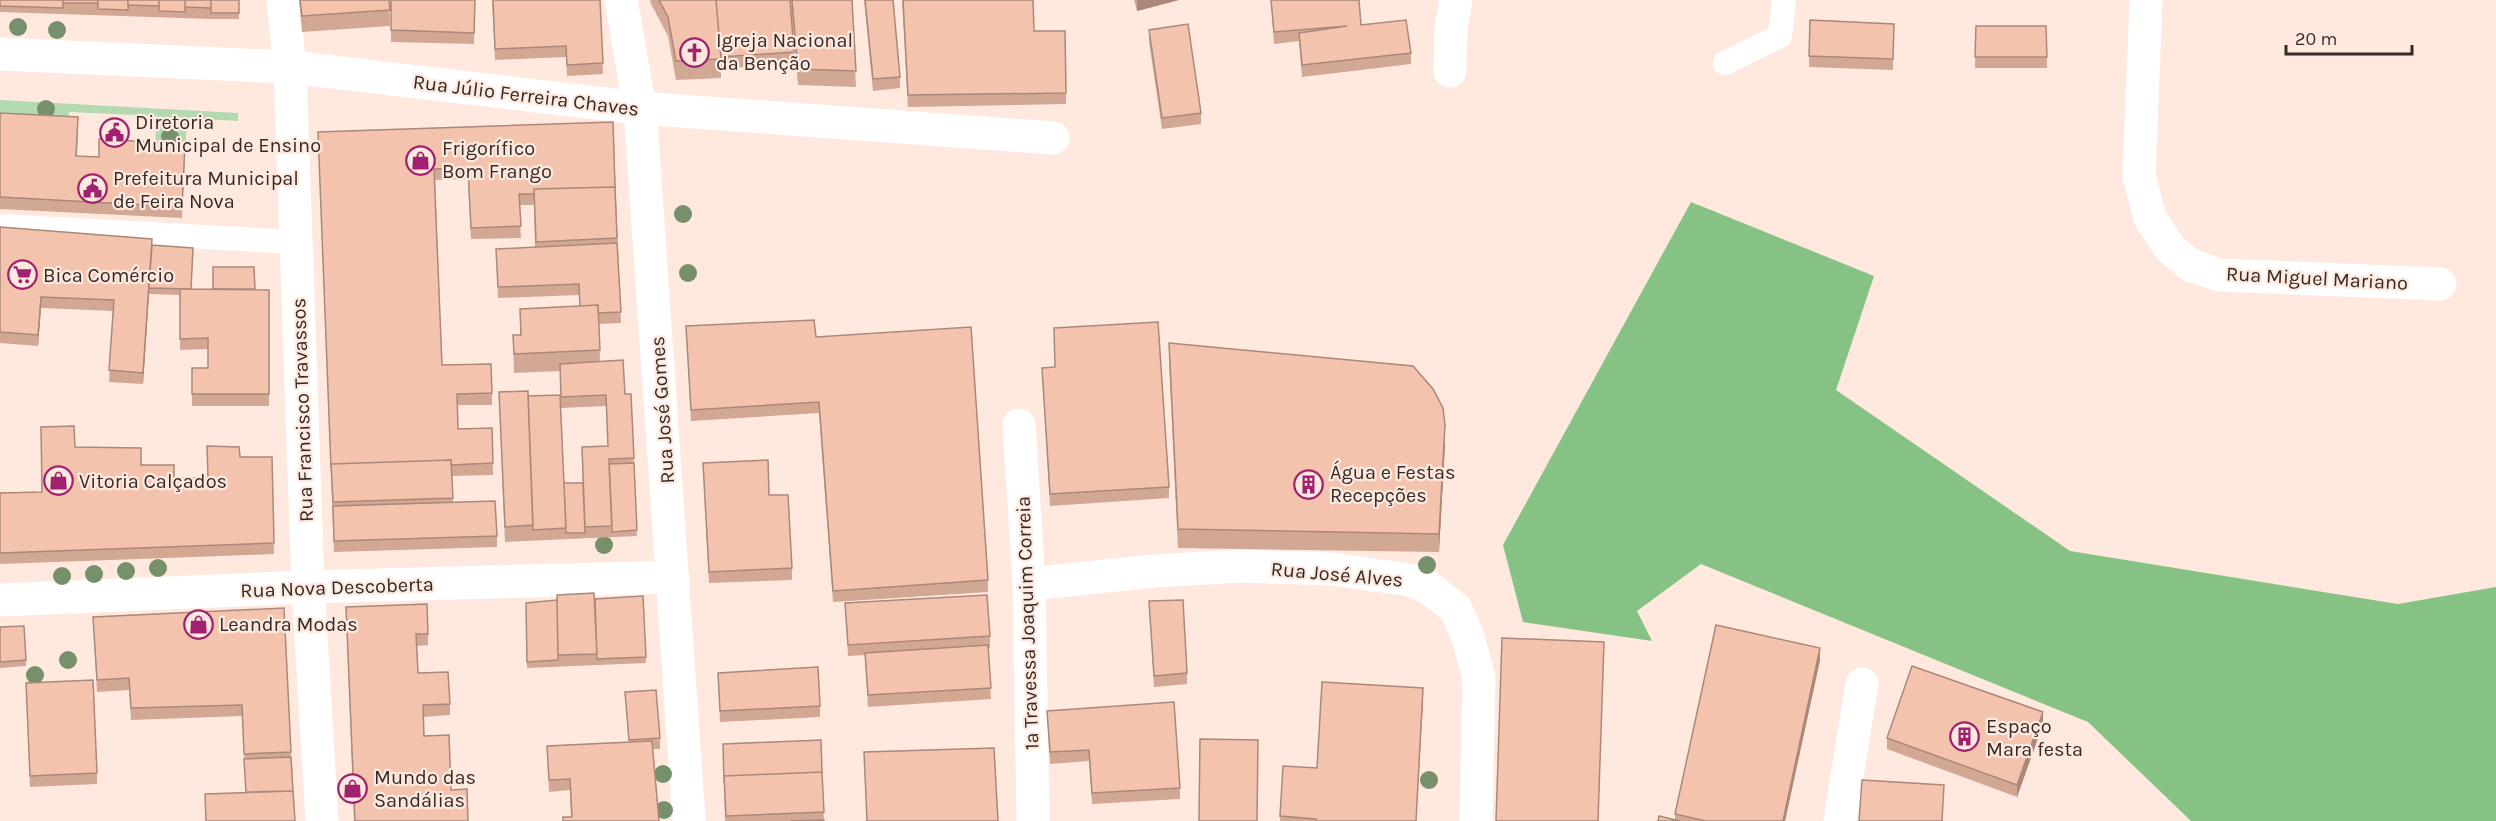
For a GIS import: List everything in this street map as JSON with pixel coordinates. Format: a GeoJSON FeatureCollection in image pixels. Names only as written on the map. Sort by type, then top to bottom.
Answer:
{"type":"FeatureCollection","features":[{"type":"Feature","properties":{"kind":"street","name":"Rua Francisco Travassos"},"geometry":{"type":"LineString","coordinates":[[283,0],[290,67],[308,587],[322,821]]}},
{"type":"Feature","properties":{"kind":"street","name":"Rua José Gomes"},"geometry":{"type":"LineString","coordinates":[[621,0],[640,108],[689,821]]}},
{"type":"Feature","properties":{"kind":"street"},"geometry":{"type":"LineString","coordinates":[[1450,71],[1451,28],[1456,0]]}},
{"type":"Feature","properties":{"kind":"street","name":"Rua Miguel Mariano"},"geometry":{"type":"LineString","coordinates":[[2146,0],[2139,176],[2150,218],[2170,248],[2190,265],[2220,275],[2440,284]]}},
{"type":"Feature","properties":{"kind":"street","name":"Rua Júlio Ferreira Chaves"},"geometry":{"type":"LineString","coordinates":[[0,54],[290,67],[640,108],[1053,138]]}},
{"type":"Feature","properties":{"kind":"street","name":"1ª Travessa Joaquim Correia"},"geometry":{"type":"LineString","coordinates":[[1018,425],[1029,584],[1033,821]]}},
{"type":"Feature","properties":{"kind":"street","name":"Rua José Alves"},"geometry":{"type":"LineString","coordinates":[[1029,584],[1239,566],[1332,569],[1410,580],[1428,587],[1456,609],[1468,637],[1479,678],[1476,821]]}},
{"type":"Feature","properties":{"kind":"street","name":"Rua Nova Descoberta"},"geometry":{"type":"LineString","coordinates":[[0,600],[308,587],[673,577]]}},
{"type":"Feature","properties":{"kind":"street"},"geometry":{"type":"LineString","coordinates":[[1840,821],[1862,684]]}},
{"type":"Feature","properties":{"kind":"lane"},"geometry":{"type":"LineString","coordinates":[[1725,63],[1780,36],[1784,0]]}},
{"type":"Feature","properties":{"kind":"lane"},"geometry":{"type":"LineString","coordinates":[[0,226],[296,242]]}},
{"type":"Feature","properties":{"kind":"green space"},"geometry":{"type":"Polygon","coordinates":[[[0,100],[238,113],[238,121],[187,118],[185,155],[155,153],[156,116],[69,112],[69,128],[0,124],[0,100]]]}},
{"type":"Feature","properties":{"kind":"green space"},"geometry":{"type":"Polygon","coordinates":[[[1691,202],[1874,276],[1836,390],[2070,551],[2398,604],[2496,587],[2496,821],[2191,821],[2088,722],[1701,564],[1637,611],[1652,641],[1523,622],[1503,545],[1691,202]]]}},
{"type":"Feature","properties":{"kind":"building"},"geometry":{"type":"Polygon","coordinates":[[[0,0],[63,0],[63,8],[0,6],[0,0]]]}},
{"type":"Feature","properties":{"kind":"building"},"geometry":{"type":"Polygon","coordinates":[[[63,0],[98,0],[98,3],[63,3],[63,0]]]}},
{"type":"Feature","properties":{"kind":"building"},"geometry":{"type":"Polygon","coordinates":[[[98,0],[128,0],[128,10],[98,9],[98,0]]]}},
{"type":"Feature","properties":{"kind":"building"},"geometry":{"type":"Polygon","coordinates":[[[128,0],[159,0],[159,6],[128,5],[128,0]]]}},
{"type":"Feature","properties":{"kind":"building"},"geometry":{"type":"Polygon","coordinates":[[[159,0],[185,0],[185,12],[159,11],[159,0]]]}},
{"type":"Feature","properties":{"kind":"building"},"geometry":{"type":"Polygon","coordinates":[[[185,0],[211,0],[211,8],[185,7],[185,0]]]}},
{"type":"Feature","properties":{"kind":"building"},"geometry":{"type":"Polygon","coordinates":[[[211,0],[239,0],[239,13],[211,13],[211,0]]]}},
{"type":"Feature","properties":{"kind":"building"},"geometry":{"type":"Polygon","coordinates":[[[300,0],[389,0],[390,10],[302,16],[300,0]]]}},
{"type":"Feature","properties":{"kind":"building"},"geometry":{"type":"Polygon","coordinates":[[[391,0],[475,0],[474,33],[391,30],[391,0]]]}},
{"type":"Feature","properties":{"kind":"building"},"geometry":{"type":"Polygon","coordinates":[[[493,0],[600,0],[603,63],[567,65],[566,46],[495,49],[493,0]]]}},
{"type":"Feature","properties":{"kind":"building","name":"Igreja Nacional da Benção"},"geometry":{"type":"Polygon","coordinates":[[[659,0],[716,0],[721,59],[676,61],[668,17],[659,0]]]}},
{"type":"Feature","properties":{"kind":"building"},"geometry":{"type":"Polygon","coordinates":[[[716,0],[790,0],[794,52],[721,57],[716,0]]]}},
{"type":"Feature","properties":{"kind":"building"},"geometry":{"type":"Polygon","coordinates":[[[792,0],[852,0],[856,71],[798,69],[792,0]]]}},
{"type":"Feature","properties":{"kind":"building"},"geometry":{"type":"Polygon","coordinates":[[[865,0],[893,0],[900,77],[873,79],[865,0]]]}},
{"type":"Feature","properties":{"kind":"building"},"geometry":{"type":"Polygon","coordinates":[[[903,0],[1033,0],[1034,31],[1065,31],[1066,93],[908,95],[903,0]]]}},
{"type":"Feature","properties":{"kind":"building"},"geometry":{"type":"Polygon","coordinates":[[[1271,0],[1359,0],[1361,25],[1406,20],[1411,53],[1302,65],[1299,33],[1347,26],[1274,32],[1271,0]]]}},
{"type":"Feature","properties":{"kind":"building"},"geometry":{"type":"Polygon","coordinates":[[[1810,20],[1894,24],[1893,59],[1809,56],[1810,20]]]}},
{"type":"Feature","properties":{"kind":"building"},"geometry":{"type":"Polygon","coordinates":[[[1188,24],[1201,113],[1162,118],[1149,30],[1188,24]]]}},
{"type":"Feature","properties":{"kind":"building"},"geometry":{"type":"Polygon","coordinates":[[[1976,26],[2046,26],[2047,57],[1975,57],[1976,26]]]}},
{"type":"Feature","properties":{"kind":"building","name":"Prefeitura Municipal de Feira Nova"},"geometry":{"type":"Polygon","coordinates":[[[0,113],[78,117],[76,156],[99,157],[99,139],[185,144],[182,207],[0,197],[0,113]]]}},
{"type":"Feature","properties":{"kind":"building"},"geometry":{"type":"Polygon","coordinates":[[[613,122],[615,187],[534,189],[534,194],[519,194],[521,226],[471,228],[468,168],[434,169],[442,365],[491,364],[492,393],[457,394],[458,429],[492,428],[493,463],[451,465],[451,460],[331,464],[331,468],[318,132],[613,122]]]}},
{"type":"Feature","properties":{"kind":"building"},"geometry":{"type":"Polygon","coordinates":[[[615,187],[617,238],[536,242],[534,189],[615,187]]]}},
{"type":"Feature","properties":{"kind":"building"},"geometry":{"type":"Polygon","coordinates":[[[0,227],[152,239],[143,373],[109,370],[114,300],[41,297],[38,335],[0,332],[0,227]]]}},
{"type":"Feature","properties":{"kind":"building"},"geometry":{"type":"Polygon","coordinates":[[[617,243],[621,312],[598,313],[598,305],[580,306],[579,284],[498,287],[496,249],[617,243]]]}},
{"type":"Feature","properties":{"kind":"building"},"geometry":{"type":"Polygon","coordinates":[[[152,245],[193,248],[191,289],[149,288],[152,245]]]}},
{"type":"Feature","properties":{"kind":"building"},"geometry":{"type":"Polygon","coordinates":[[[213,267],[254,267],[255,289],[213,289],[213,267]]]}},
{"type":"Feature","properties":{"kind":"building"},"geometry":{"type":"Polygon","coordinates":[[[180,289],[269,290],[269,394],[192,394],[192,368],[208,368],[208,338],[180,339],[180,289]]]}},
{"type":"Feature","properties":{"kind":"building"},"geometry":{"type":"Polygon","coordinates":[[[598,305],[600,350],[514,354],[513,335],[521,335],[520,309],[598,305]]]}},
{"type":"Feature","properties":{"kind":"building"},"geometry":{"type":"Polygon","coordinates":[[[814,320],[816,337],[971,327],[988,580],[833,591],[819,402],[691,410],[686,326],[814,320]]]}},
{"type":"Feature","properties":{"kind":"building"},"geometry":{"type":"Polygon","coordinates":[[[1158,322],[1169,487],[1050,494],[1042,368],[1055,367],[1054,328],[1158,322]]]}},
{"type":"Feature","properties":{"kind":"building","name":"Água e Festas Recepções"},"geometry":{"type":"Polygon","coordinates":[[[1169,343],[1413,366],[1433,389],[1443,408],[1445,425],[1439,534],[1178,529],[1169,343]]]}},
{"type":"Feature","properties":{"kind":"building"},"geometry":{"type":"Polygon","coordinates":[[[623,360],[625,394],[631,394],[634,458],[609,459],[612,526],[585,527],[582,447],[608,446],[606,395],[561,397],[560,364],[623,360]]]}},
{"type":"Feature","properties":{"kind":"building"},"geometry":{"type":"Polygon","coordinates":[[[528,391],[533,525],[505,527],[499,392],[528,391]]]}},
{"type":"Feature","properties":{"kind":"building"},"geometry":{"type":"Polygon","coordinates":[[[560,395],[566,528],[533,530],[528,396],[560,395]]]}},
{"type":"Feature","properties":{"kind":"building"},"geometry":{"type":"Polygon","coordinates":[[[74,426],[75,447],[141,448],[141,465],[174,465],[174,478],[208,478],[207,446],[239,447],[240,457],[272,457],[274,543],[0,553],[0,493],[42,492],[41,427],[74,426]]]}},
{"type":"Feature","properties":{"kind":"building"},"geometry":{"type":"Polygon","coordinates":[[[451,460],[453,498],[333,502],[331,464],[451,460]]]}},
{"type":"Feature","properties":{"kind":"building"},"geometry":{"type":"Polygon","coordinates":[[[768,460],[769,495],[788,495],[792,568],[709,572],[703,463],[768,460]]]}},
{"type":"Feature","properties":{"kind":"building"},"geometry":{"type":"Polygon","coordinates":[[[634,463],[637,530],[612,532],[609,464],[634,463]]]}},
{"type":"Feature","properties":{"kind":"building"},"geometry":{"type":"Polygon","coordinates":[[[564,483],[583,483],[585,533],[566,533],[564,483]]]}},
{"type":"Feature","properties":{"kind":"building"},"geometry":{"type":"Polygon","coordinates":[[[495,501],[497,536],[334,541],[333,506],[495,501]]]}},
{"type":"Feature","properties":{"kind":"building"},"geometry":{"type":"Polygon","coordinates":[[[594,593],[597,654],[558,655],[557,595],[594,593]]]}},
{"type":"Feature","properties":{"kind":"building"},"geometry":{"type":"Polygon","coordinates":[[[987,595],[990,636],[848,645],[845,603],[987,595]]]}},
{"type":"Feature","properties":{"kind":"building"},"geometry":{"type":"Polygon","coordinates":[[[643,596],[646,657],[597,659],[595,599],[643,596]]]}},
{"type":"Feature","properties":{"kind":"building"},"geometry":{"type":"Polygon","coordinates":[[[557,600],[558,660],[527,662],[526,603],[557,600]]]}},
{"type":"Feature","properties":{"kind":"building"},"geometry":{"type":"Polygon","coordinates":[[[1183,600],[1187,673],[1154,676],[1149,601],[1183,600]]]}},
{"type":"Feature","properties":{"kind":"building"},"geometry":{"type":"Polygon","coordinates":[[[427,604],[428,634],[416,634],[418,673],[448,672],[450,704],[423,705],[424,736],[449,735],[451,790],[467,789],[468,821],[355,821],[346,607],[427,604]]]}},
{"type":"Feature","properties":{"kind":"building"},"geometry":{"type":"Polygon","coordinates":[[[284,608],[291,752],[244,754],[242,705],[131,708],[129,678],[97,680],[93,617],[284,608]]]}},
{"type":"Feature","properties":{"kind":"building"},"geometry":{"type":"Polygon","coordinates":[[[1716,625],[1820,648],[1783,821],[1706,821],[1675,814],[1716,625]]]}},
{"type":"Feature","properties":{"kind":"building"},"geometry":{"type":"Polygon","coordinates":[[[24,626],[26,660],[0,662],[0,627],[24,626]]]}},
{"type":"Feature","properties":{"kind":"building"},"geometry":{"type":"Polygon","coordinates":[[[1502,638],[1604,642],[1598,821],[1496,821],[1502,638]]]}},
{"type":"Feature","properties":{"kind":"building"},"geometry":{"type":"Polygon","coordinates":[[[988,645],[991,688],[868,695],[865,653],[988,645]]]}},
{"type":"Feature","properties":{"kind":"building","name":"Espaço Mara festa"},"geometry":{"type":"Polygon","coordinates":[[[1912,666],[2043,712],[2017,785],[1887,738],[1912,666]]]}},
{"type":"Feature","properties":{"kind":"building"},"geometry":{"type":"Polygon","coordinates":[[[818,667],[820,706],[720,711],[718,673],[818,667]]]}},
{"type":"Feature","properties":{"kind":"building"},"geometry":{"type":"Polygon","coordinates":[[[93,680],[97,773],[30,776],[26,683],[93,680]]]}},
{"type":"Feature","properties":{"kind":"building"},"geometry":{"type":"Polygon","coordinates":[[[1322,682],[1423,688],[1416,821],[1316,821],[1316,819],[1280,816],[1283,766],[1317,768],[1322,682]]]}},
{"type":"Feature","properties":{"kind":"building"},"geometry":{"type":"Polygon","coordinates":[[[656,690],[660,738],[629,740],[625,692],[656,690]]]}},
{"type":"Feature","properties":{"kind":"building"},"geometry":{"type":"Polygon","coordinates":[[[1174,702],[1180,788],[1092,793],[1089,750],[1050,752],[1047,711],[1174,702]]]}},
{"type":"Feature","properties":{"kind":"building"},"geometry":{"type":"Polygon","coordinates":[[[1200,739],[1258,740],[1257,821],[1199,821],[1200,739]]]}},
{"type":"Feature","properties":{"kind":"building"},"geometry":{"type":"Polygon","coordinates":[[[821,740],[822,772],[724,776],[724,783],[723,744],[821,740]]]}},
{"type":"Feature","properties":{"kind":"building"},"geometry":{"type":"Polygon","coordinates":[[[652,741],[659,821],[563,821],[563,817],[572,817],[570,779],[549,780],[547,746],[652,741]]]}},
{"type":"Feature","properties":{"kind":"building"},"geometry":{"type":"Polygon","coordinates":[[[994,748],[998,821],[867,821],[864,752],[994,748]]]}},
{"type":"Feature","properties":{"kind":"building"},"geometry":{"type":"Polygon","coordinates":[[[291,757],[293,791],[246,792],[244,759],[291,757]]]}},
{"type":"Feature","properties":{"kind":"building"},"geometry":{"type":"Polygon","coordinates":[[[822,772],[824,812],[726,816],[724,776],[822,772]]]}},
{"type":"Feature","properties":{"kind":"building"},"geometry":{"type":"Polygon","coordinates":[[[1862,780],[1944,785],[1942,821],[1859,821],[1862,780]]]}},
{"type":"Feature","properties":{"kind":"building"},"geometry":{"type":"Polygon","coordinates":[[[293,791],[295,821],[206,821],[205,794],[293,791]]]}},
{"type":"Feature","properties":{"kind":"building"},"geometry":{"type":"Polygon","coordinates":[[[1659,816],[1680,821],[1658,821],[1659,816]]]}},
{"type":"Feature","properties":{"kind":"place","name":"Igreja Nacional da Benção"},"geometry":{"type":"Point","coordinates":[695,52]}},
{"type":"Feature","properties":{"kind":"place","name":"Diretoria Municipal de Ensino"},"geometry":{"type":"Point","coordinates":[114,133]}},
{"type":"Feature","properties":{"kind":"place","name":"Frigorífico Bom Frango"},"geometry":{"type":"Point","coordinates":[421,160]}},
{"type":"Feature","properties":{"kind":"place","name":"Prefeitura Municipal de Feira Nova"},"geometry":{"type":"Point","coordinates":[92,189]}},
{"type":"Feature","properties":{"kind":"place","name":"Bica Comércio"},"geometry":{"type":"Point","coordinates":[22,275]}},
{"type":"Feature","properties":{"kind":"place","name":"Vitoria Calçados"},"geometry":{"type":"Point","coordinates":[58,481]}},
{"type":"Feature","properties":{"kind":"place","name":"Água e Festas Recepções"},"geometry":{"type":"Point","coordinates":[1309,484]}},
{"type":"Feature","properties":{"kind":"place","name":"Leandra Modas"},"geometry":{"type":"Point","coordinates":[198,624]}},
{"type":"Feature","properties":{"kind":"place","name":"Espaço Mara festa"},"geometry":{"type":"Point","coordinates":[1965,737]}},
{"type":"Feature","properties":{"kind":"place","name":"Mundo das Sandálias"},"geometry":{"type":"Point","coordinates":[353,788]}}]}
